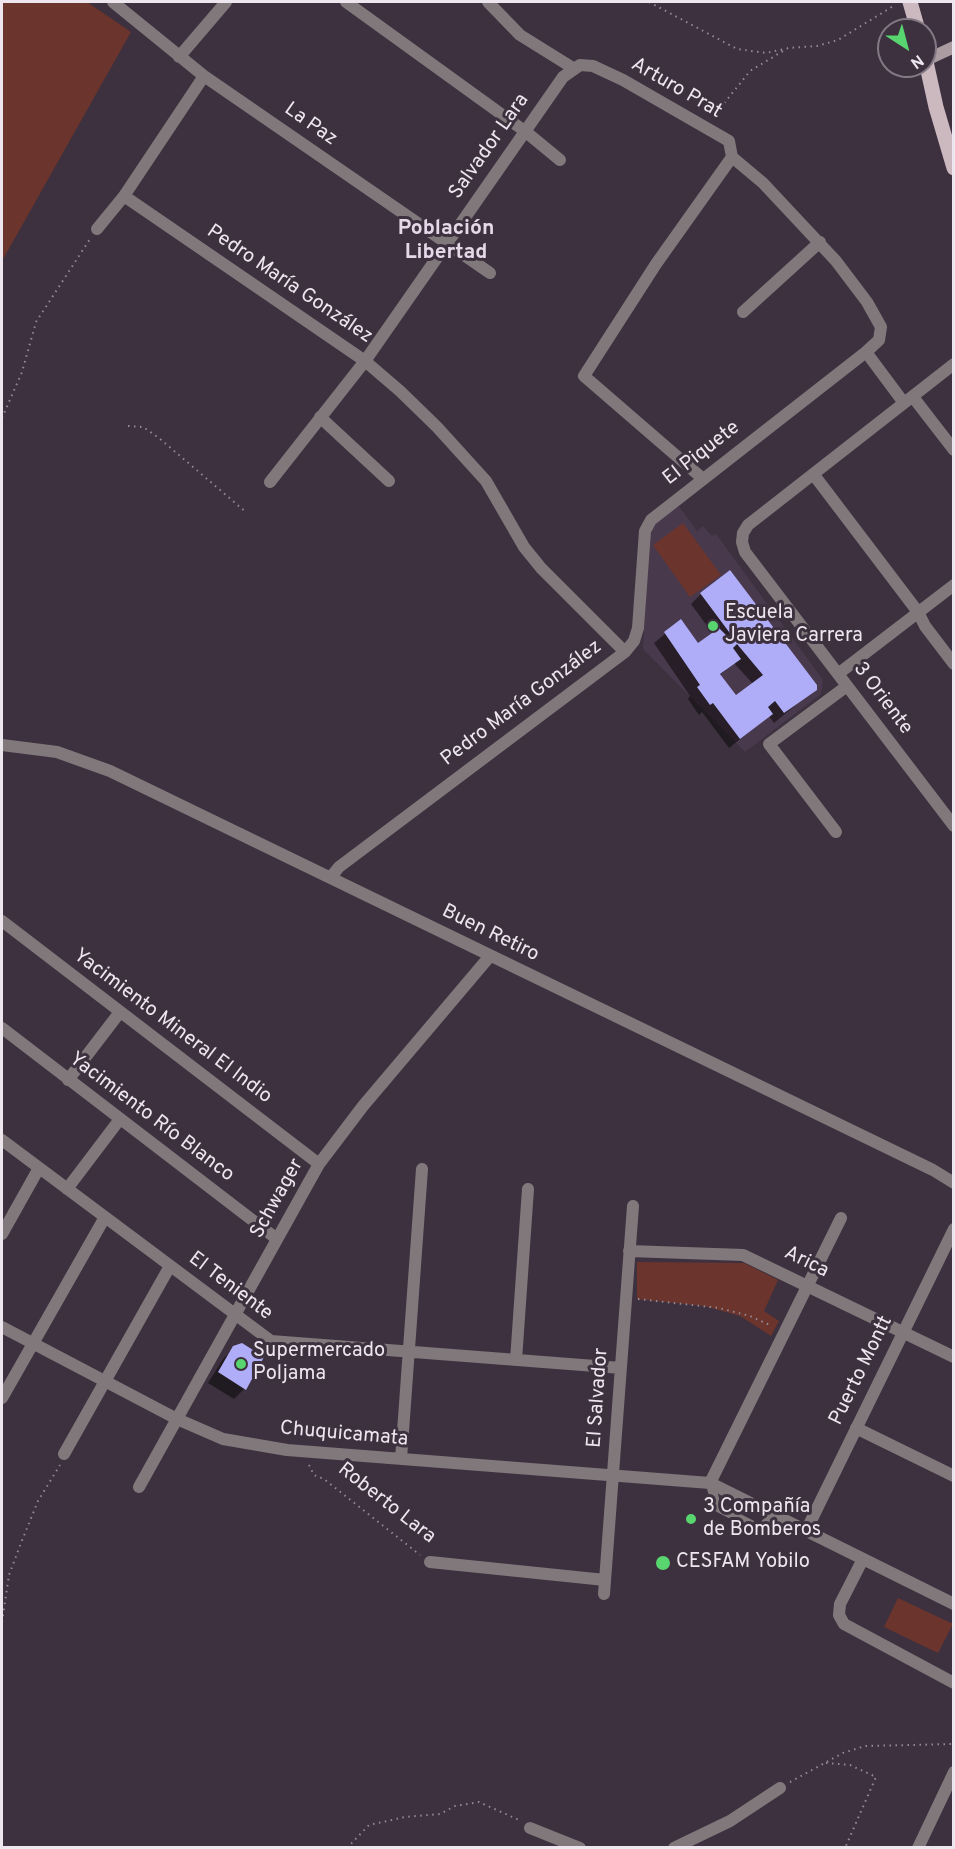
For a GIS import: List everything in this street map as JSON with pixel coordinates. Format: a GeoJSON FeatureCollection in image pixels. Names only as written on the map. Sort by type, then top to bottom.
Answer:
{"type":"FeatureCollection","features":[{"type":"Feature","properties":{"kind":"main road"},"geometry":{"type":"LineString","coordinates":[[910,2],[915,18]]}},
{"type":"Feature","properties":{"kind":"main road"},"geometry":{"type":"LineString","coordinates":[[929,78],[954,168]]}},
{"type":"Feature","properties":{"kind":"street","name":"La Paz"},"geometry":{"type":"LineString","coordinates":[[113,2],[204,76],[490,273]]}},
{"type":"Feature","properties":{"kind":"street"},"geometry":{"type":"LineString","coordinates":[[179,57],[226,2]]}},
{"type":"Feature","properties":{"kind":"street"},"geometry":{"type":"LineString","coordinates":[[346,2],[526,132],[560,160]]}},
{"type":"Feature","properties":{"kind":"street","name":"Arturo Prat"},"geometry":{"type":"LineString","coordinates":[[488,2],[520,35],[573,68],[586,65],[611,74],[729,141],[732,157],[763,183],[820,242],[867,302],[882,332]]}},
{"type":"Feature","properties":{"kind":"street"},"geometry":{"type":"LineString","coordinates":[[937,53],[954,47]]}},
{"type":"Feature","properties":{"kind":"street","name":"Salvador Lara"},"geometry":{"type":"LineString","coordinates":[[270,482],[365,360],[563,77],[573,68]]}},
{"type":"Feature","properties":{"kind":"street"},"geometry":{"type":"LineString","coordinates":[[97,230],[124,196],[204,76]]}},
{"type":"Feature","properties":{"kind":"street"},"geometry":{"type":"LineString","coordinates":[[702,478],[584,376],[656,264],[732,157]]}},
{"type":"Feature","properties":{"kind":"street","name":"Pedro María González"},"geometry":{"type":"LineString","coordinates":[[124,196],[365,360],[464,456],[492,490],[533,559],[625,652],[339,867],[331,877]]}},
{"type":"Feature","properties":{"kind":"street"},"geometry":{"type":"LineString","coordinates":[[743,312],[820,242]]}},
{"type":"Feature","properties":{"kind":"street","name":"El Piquete"},"geometry":{"type":"LineString","coordinates":[[625,652],[634,641],[638,628],[647,526],[702,478],[866,352],[879,340],[882,332]]}},
{"type":"Feature","properties":{"kind":"street"},"geometry":{"type":"LineString","coordinates":[[866,352],[954,450]]}},
{"type":"Feature","properties":{"kind":"street"},"geometry":{"type":"LineString","coordinates":[[954,364],[814,475],[918,612],[925,627],[954,664]]}},
{"type":"Feature","properties":{"kind":"street"},"geometry":{"type":"LineString","coordinates":[[320,417],[389,481]]}},
{"type":"Feature","properties":{"kind":"street","name":"3 Oriente"},"geometry":{"type":"LineString","coordinates":[[814,475],[748,525],[742,537],[746,552],[954,826]]}},
{"type":"Feature","properties":{"kind":"street"},"geometry":{"type":"LineString","coordinates":[[838,674],[954,585]]}},
{"type":"Feature","properties":{"kind":"street"},"geometry":{"type":"LineString","coordinates":[[836,832],[769,744],[847,686]]}},
{"type":"Feature","properties":{"kind":"street","name":"Buen Retiro"},"geometry":{"type":"LineString","coordinates":[[2,745],[57,752],[92,763],[933,1170],[954,1183]]}},
{"type":"Feature","properties":{"kind":"street","name":"Yacimiento Mineral El Indio"},"geometry":{"type":"LineString","coordinates":[[2,921],[319,1164]]}},
{"type":"Feature","properties":{"kind":"street","name":"Schwager"},"geometry":{"type":"LineString","coordinates":[[139,1487],[319,1164],[363,1106],[490,956]]}},
{"type":"Feature","properties":{"kind":"street"},"geometry":{"type":"LineString","coordinates":[[68,1080],[120,1012]]}},
{"type":"Feature","properties":{"kind":"street","name":"Yacimiento Río Blanco"},"geometry":{"type":"LineString","coordinates":[[2,1029],[277,1239]]}},
{"type":"Feature","properties":{"kind":"street"},"geometry":{"type":"LineString","coordinates":[[68,1189],[120,1119]]}},
{"type":"Feature","properties":{"kind":"street","name":"El Teniente"},"geometry":{"type":"LineString","coordinates":[[2,1140],[264,1337],[280,1343],[621,1368]]}},
{"type":"Feature","properties":{"kind":"street"},"geometry":{"type":"LineString","coordinates":[[2,1234],[39,1168]]}},
{"type":"Feature","properties":{"kind":"street"},"geometry":{"type":"LineString","coordinates":[[400,1459],[422,1169]]}},
{"type":"Feature","properties":{"kind":"street"},"geometry":{"type":"LineString","coordinates":[[516,1360],[528,1189]]}},
{"type":"Feature","properties":{"kind":"street","name":"El Salvador"},"geometry":{"type":"LineString","coordinates":[[604,1594],[633,1206]]}},
{"type":"Feature","properties":{"kind":"street"},"geometry":{"type":"LineString","coordinates":[[2,1398],[105,1217]]}},
{"type":"Feature","properties":{"kind":"street"},"geometry":{"type":"LineString","coordinates":[[841,1218],[710,1483],[954,1604]]}},
{"type":"Feature","properties":{"kind":"street","name":"Puerto Montt"},"geometry":{"type":"LineString","coordinates":[[806,1531],[954,1229]]}},
{"type":"Feature","properties":{"kind":"street","name":"Arica"},"geometry":{"type":"LineString","coordinates":[[629,1251],[743,1255],[954,1357]]}},
{"type":"Feature","properties":{"kind":"street"},"geometry":{"type":"LineString","coordinates":[[64,1454],[170,1266]]}},
{"type":"Feature","properties":{"kind":"street","name":"Chuquicamata"},"geometry":{"type":"LineString","coordinates":[[2,1327],[177,1419],[223,1439],[301,1451],[710,1483]]}},
{"type":"Feature","properties":{"kind":"street"},"geometry":{"type":"LineString","coordinates":[[856,1428],[954,1476]]}},
{"type":"Feature","properties":{"kind":"street"},"geometry":{"type":"LineString","coordinates":[[863,1559],[840,1604],[839,1615],[844,1624],[954,1683]]}},
{"type":"Feature","properties":{"kind":"street","name":"Roberto Lara"},"geometry":{"type":"LineString","coordinates":[[430,1562],[605,1580]]}},
{"type":"Feature","properties":{"kind":"street"},"geometry":{"type":"LineString","coordinates":[[918,1848],[954,1772]]}},
{"type":"Feature","properties":{"kind":"street"},"geometry":{"type":"LineString","coordinates":[[674,1848],[730,1821],[780,1788]]}},
{"type":"Feature","properties":{"kind":"street"},"geometry":{"type":"LineString","coordinates":[[530,1828],[580,1848]]}},
{"type":"Feature","properties":{"kind":"lane"},"geometry":{"type":"LineString","coordinates":[[710,1483],[717,1507],[726,1512],[760,1528],[774,1515]]}},
{"type":"Feature","properties":{"kind":"path"},"geometry":{"type":"LineString","coordinates":[[649,2],[737,49],[766,53],[838,40],[894,5],[910,2]]}},
{"type":"Feature","properties":{"kind":"path"},"geometry":{"type":"LineString","coordinates":[[705,127],[750,71],[788,48]]}},
{"type":"Feature","properties":{"kind":"path"},"geometry":{"type":"LineString","coordinates":[[2,418],[22,372],[36,322],[97,230]]}},
{"type":"Feature","properties":{"kind":"path"},"geometry":{"type":"LineString","coordinates":[[128,426],[143,427],[159,438],[247,513]]}},
{"type":"Feature","properties":{"kind":"path"},"geometry":{"type":"LineString","coordinates":[[626,1298],[719,1308],[750,1316],[785,1332]]}},
{"type":"Feature","properties":{"kind":"path","name":"Roberto Lara"},"geometry":{"type":"LineString","coordinates":[[301,1451],[314,1475],[324,1479],[430,1562]]}},
{"type":"Feature","properties":{"kind":"path"},"geometry":{"type":"LineString","coordinates":[[2,1622],[9,1575],[38,1501],[59,1469],[64,1454]]}},
{"type":"Feature","properties":{"kind":"path"},"geometry":{"type":"LineString","coordinates":[[780,1788],[824,1763],[865,1746],[954,1744]]}},
{"type":"Feature","properties":{"kind":"path"},"geometry":{"type":"LineString","coordinates":[[824,1763],[849,1766],[876,1777],[845,1848]]}},
{"type":"Feature","properties":{"kind":"path"},"geometry":{"type":"LineString","coordinates":[[346,1848],[369,1825],[405,1817],[440,1814],[455,1806],[479,1803],[511,1815],[530,1828]]}},
{"type":"Feature","properties":{"kind":"shaded area"},"geometry":{"type":"Polygon","coordinates":[[[2,2],[87,2],[131,32],[2,261],[2,2]]]}},
{"type":"Feature","properties":{"kind":"shaded area","name":"Escuela Javiera Carrera"},"geometry":{"type":"Polygon","coordinates":[[[678,505],[697,531],[703,526],[712,536],[716,534],[823,680],[821,694],[745,752],[643,649],[649,535],[652,527],[678,505]]]}},
{"type":"Feature","properties":{"kind":"shaded area"},"geometry":{"type":"Polygon","coordinates":[[[683,523],[721,575],[690,597],[653,545],[683,523]]]}},
{"type":"Feature","properties":{"kind":"shaded area"},"geometry":{"type":"Polygon","coordinates":[[[637,1262],[744,1263],[778,1280],[764,1311],[779,1321],[771,1336],[740,1316],[704,1306],[637,1299],[637,1262]]]}},
{"type":"Feature","properties":{"kind":"shaded area"},"geometry":{"type":"Polygon","coordinates":[[[898,1598],[953,1624],[938,1653],[884,1627],[898,1598]]]}},
{"type":"Feature","properties":{"kind":"building"},"geometry":{"type":"Polygon","coordinates":[[[730,570],[817,685],[817,690],[784,713],[775,701],[768,707],[773,714],[740,739],[713,703],[710,705],[697,687],[700,685],[664,632],[681,619],[698,643],[719,628],[729,638],[732,636],[700,593],[730,570]],[[737,644],[733,648],[741,659],[720,674],[736,695],[763,675],[737,644]]]}},
{"type":"Feature","properties":{"kind":"building","name":"Supermercado Poljama"},"geometry":{"type":"Polygon","coordinates":[[[242,1343],[264,1357],[246,1390],[218,1372],[233,1346],[242,1343]]]}},
{"type":"Feature","properties":{"kind":"place","name":"Escuela Javiera Carrera"},"geometry":{"type":"Point","coordinates":[713,626]}},
{"type":"Feature","properties":{"kind":"place","name":"Supermercado Poljama"},"geometry":{"type":"Point","coordinates":[241,1364]}},
{"type":"Feature","properties":{"kind":"place","name":"3 Compañía de Bomberos"},"geometry":{"type":"Point","coordinates":[691,1519]}},
{"type":"Feature","properties":{"kind":"place","name":"CESFAM Yobilo"},"geometry":{"type":"Point","coordinates":[663,1563]}},
{"type":"Feature","properties":{"kind":"district","name":"Población Libertad"},"geometry":{"type":"Point","coordinates":[446,242]}}]}
